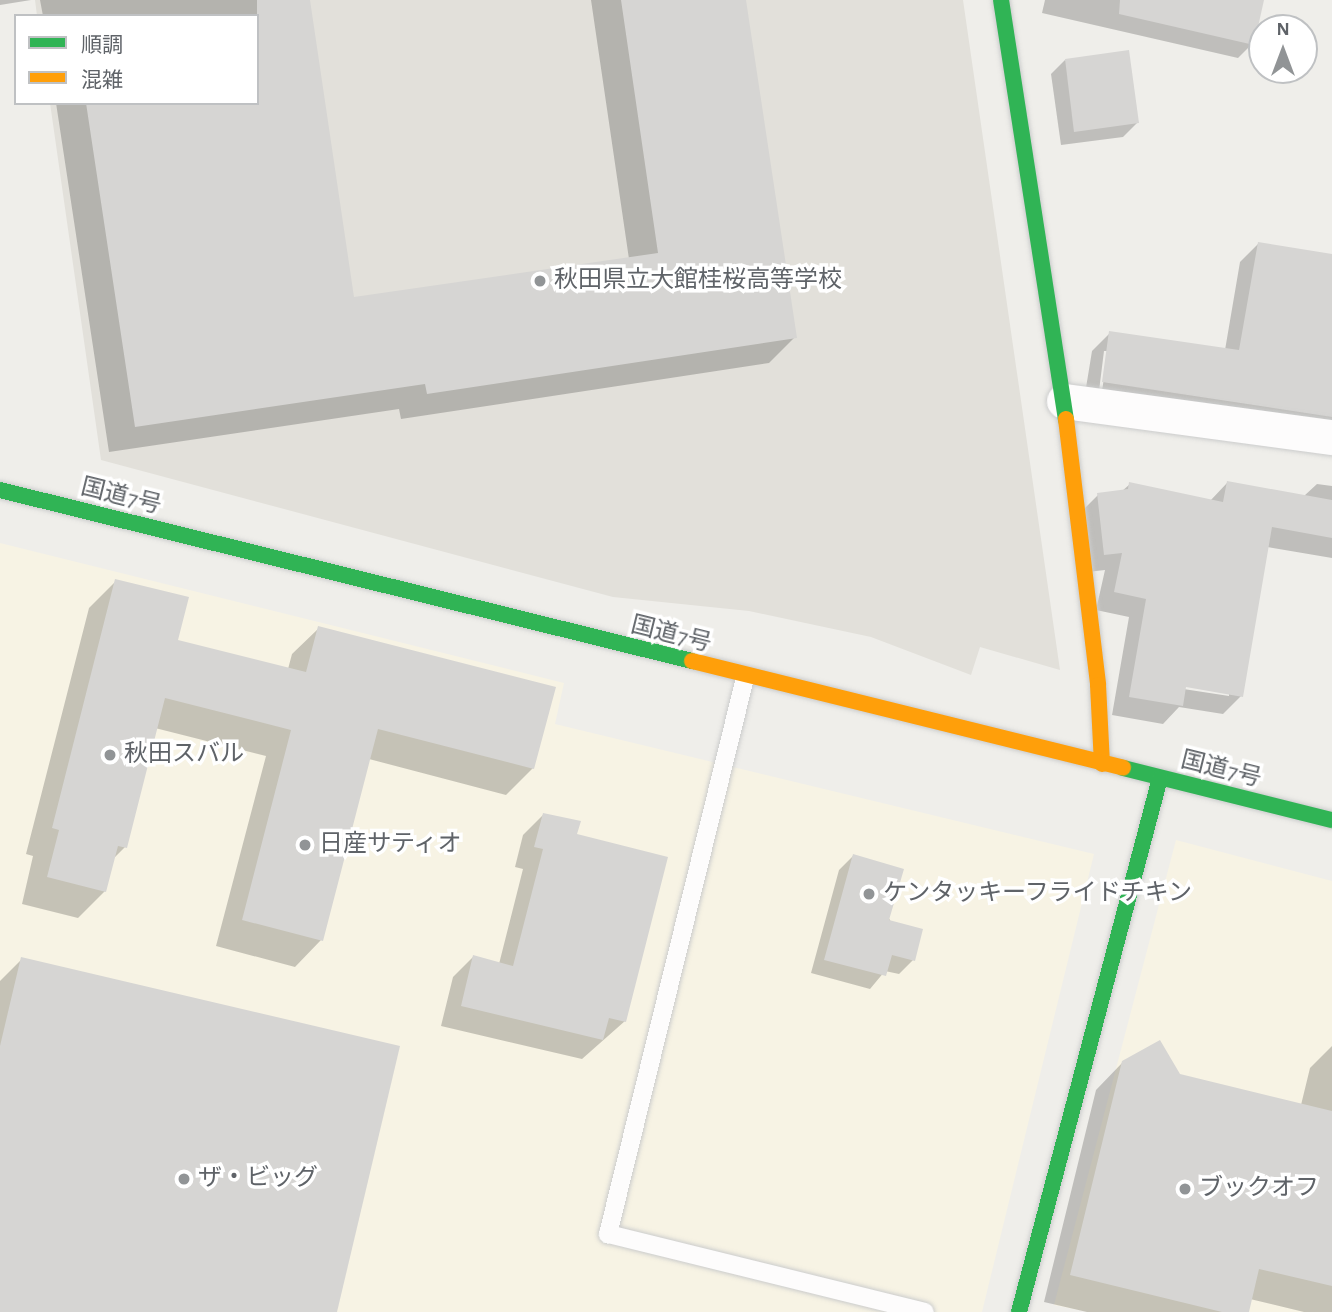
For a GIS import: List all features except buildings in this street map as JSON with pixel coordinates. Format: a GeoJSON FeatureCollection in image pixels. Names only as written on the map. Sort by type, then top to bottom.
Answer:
{"type":"FeatureCollection","features":[{"type":"Feature","properties":{"kind":"main road"},"geometry":{"type":"LineString","coordinates":[[1001,0],[1063,401],[1098,685],[1102,764]]}},
{"type":"Feature","properties":{"kind":"main road","name":"国道7号"},"geometry":{"type":"LineString","coordinates":[[0,490],[745,678],[1332,820]]}},
{"type":"Feature","properties":{"kind":"main road"},"geometry":{"type":"LineString","coordinates":[[1019,1312],[1160,778]]}},
{"type":"Feature","properties":{"kind":"street"},"geometry":{"type":"LineString","coordinates":[[1063,401],[1332,437]]}},
{"type":"Feature","properties":{"kind":"lane"},"geometry":{"type":"LineString","coordinates":[[745,678],[608,1234],[925,1312]]}},
{"type":"Feature","properties":{"kind":"shaded area","name":"秋田県立大館桂桜高等学校"},"geometry":{"type":"Polygon","coordinates":[[[35,0],[963,0],[1060,670],[980,647],[971,675],[871,637],[749,611],[613,597],[101,460],[50,105],[259,105],[259,14],[37,14],[35,0]]]}},
{"type":"Feature","properties":{"kind":"shaded area"},"geometry":{"type":"Polygon","coordinates":[[[0,543],[564,683],[555,724],[1094,854],[982,1312],[0,1312],[0,543]]]}},
{"type":"Feature","properties":{"kind":"shaded area"},"geometry":{"type":"Polygon","coordinates":[[[1176,840],[1332,881],[1332,1312],[1088,1312],[1054,1305],[1176,840]]]}},
{"type":"Feature","properties":{"kind":"traffic: fast"},"geometry":{"type":"LineString","coordinates":[[1001,0],[1066,419]]}},
{"type":"Feature","properties":{"kind":"traffic: fast"},"geometry":{"type":"LineString","coordinates":[[0,490],[692,661]]}},
{"type":"Feature","properties":{"kind":"traffic: fast"},"geometry":{"type":"LineString","coordinates":[[1123,768],[1332,820]]}},
{"type":"Feature","properties":{"kind":"traffic: fast"},"geometry":{"type":"LineString","coordinates":[[1019,1312],[1160,778]]}},
{"type":"Feature","properties":{"kind":"traffic: slow"},"geometry":{"type":"LineString","coordinates":[[1066,419],[1098,685],[1102,764]]}},
{"type":"Feature","properties":{"kind":"traffic: slow"},"geometry":{"type":"LineString","coordinates":[[692,661],[1123,768]]}},
{"type":"Feature","properties":{"kind":"place","name":"秋田県立大館桂桜高等学校"},"geometry":{"type":"Point","coordinates":[540,281]}},
{"type":"Feature","properties":{"kind":"place","name":"秋田スバル"},"geometry":{"type":"Point","coordinates":[110,755]}},
{"type":"Feature","properties":{"kind":"place","name":"日産サティオ"},"geometry":{"type":"Point","coordinates":[305,845]}},
{"type":"Feature","properties":{"kind":"place","name":"ケンタッキーフライドチキン"},"geometry":{"type":"Point","coordinates":[869,894]}},
{"type":"Feature","properties":{"kind":"place","name":"ザ・ビッグ"},"geometry":{"type":"Point","coordinates":[184,1179]}},
{"type":"Feature","properties":{"kind":"place","name":"ブックオフ"},"geometry":{"type":"Point","coordinates":[1185,1189]}}]}
